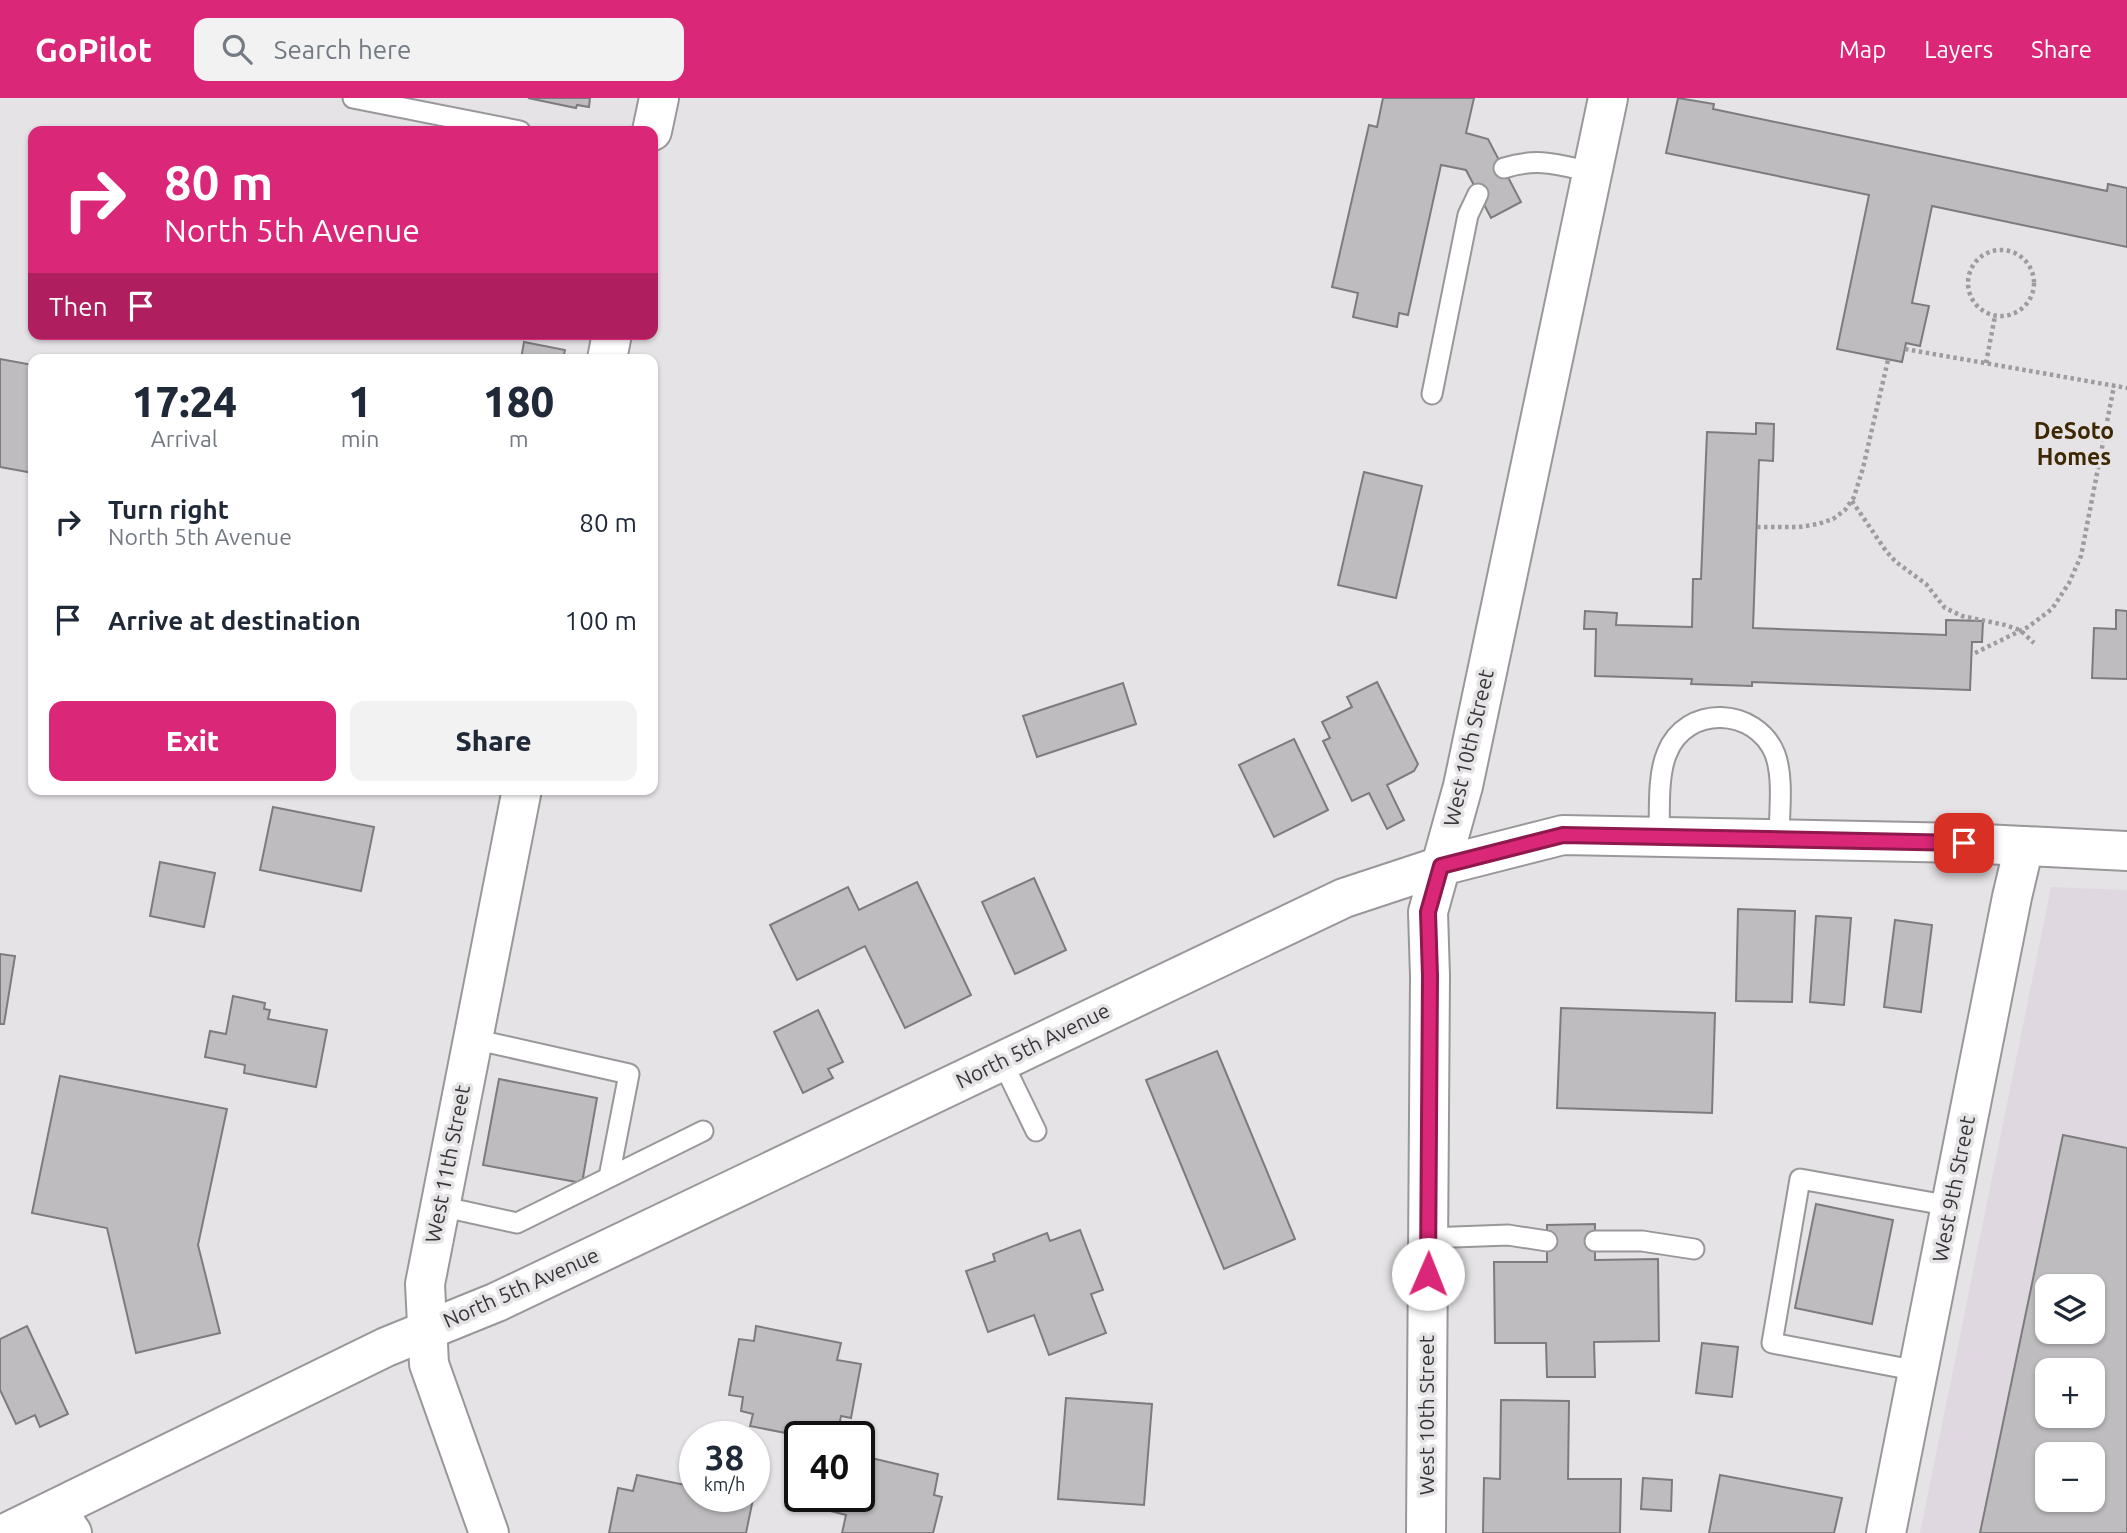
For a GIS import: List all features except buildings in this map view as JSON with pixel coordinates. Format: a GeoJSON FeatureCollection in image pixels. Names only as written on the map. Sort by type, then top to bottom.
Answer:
{"type":"FeatureCollection","features":[{"type":"Feature","properties":{"kind":"street"},"geometry":{"type":"LineString","coordinates":[[653,126],[659,98]]}},
{"type":"Feature","properties":{"kind":"street","name":"West 10th Street"},"geometry":{"type":"LineString","coordinates":[[1426,1533],[1430,976],[1428,912],[1464,786],[1608,98]]}},
{"type":"Feature","properties":{"kind":"street","name":"West 11th Street"},"geometry":{"type":"LineString","coordinates":[[489,1533],[429,1364],[425,1284],[521,795]]}},
{"type":"Feature","properties":{"kind":"street","name":"North 5th Avenue"},"geometry":{"type":"LineString","coordinates":[[6,1533],[64,1521],[386,1347],[497,1302],[1344,898],[1441,866],[1563,835],[1964,843],[2127,851]]}},
{"type":"Feature","properties":{"kind":"street","name":"West 9th Street"},"geometry":{"type":"LineString","coordinates":[[1886,1533],[2024,846]]}},
{"type":"Feature","properties":{"kind":"lane"},"geometry":{"type":"LineString","coordinates":[[352,98],[495,126]]}},
{"type":"Feature","properties":{"kind":"lane"},"geometry":{"type":"LineString","coordinates":[[1504,169],[1528,161],[1592,172]]}},
{"type":"Feature","properties":{"kind":"lane"},"geometry":{"type":"LineString","coordinates":[[1432,394],[1468,215],[1478,194]]}},
{"type":"Feature","properties":{"kind":"lane"},"geometry":{"type":"LineString","coordinates":[[1659,838],[1663,764],[1669,747],[1687,727],[1705,719],[1725,717],[1744,721],[1760,732],[1768,740],[1776,756],[1779,774],[1779,839]]}},
{"type":"Feature","properties":{"kind":"lane"},"geometry":{"type":"LineString","coordinates":[[473,1039],[629,1074],[609,1177]]}},
{"type":"Feature","properties":{"kind":"lane"},"geometry":{"type":"LineString","coordinates":[[1002,1060],[1036,1131]]}},
{"type":"Feature","properties":{"kind":"lane"},"geometry":{"type":"LineString","coordinates":[[440,1206],[517,1223],[704,1131]]}},
{"type":"Feature","properties":{"kind":"lane"},"geometry":{"type":"LineString","coordinates":[[1918,1371],[1772,1343],[1800,1179],[1951,1206]]}},
{"type":"Feature","properties":{"kind":"lane"},"geometry":{"type":"LineString","coordinates":[[1428,1238],[1508,1235],[1547,1241]]}},
{"type":"Feature","properties":{"kind":"lane"},"geometry":{"type":"LineString","coordinates":[[1595,1241],[1642,1241],[1694,1249]]}},
{"type":"Feature","properties":{"kind":"path"},"geometry":{"type":"LineString","coordinates":[[1995,250],[2008,250],[2021,256],[2030,266],[2034,281],[2033,294],[2018,312],[2009,316],[1995,316],[1985,313],[1974,303],[1968,290],[1968,277],[1975,262],[1984,255],[1995,250]]}},
{"type":"Feature","properties":{"kind":"path"},"geometry":{"type":"LineString","coordinates":[[1986,363],[1995,316]]}},
{"type":"Feature","properties":{"kind":"path"},"geometry":{"type":"LineString","coordinates":[[1905,349],[2127,388]]}},
{"type":"Feature","properties":{"kind":"path"},"geometry":{"type":"LineString","coordinates":[[1757,527],[1799,527],[1833,520],[1852,501],[1863,468],[1888,359]]}},
{"type":"Feature","properties":{"kind":"path"},"geometry":{"type":"LineString","coordinates":[[1975,653],[2028,627],[2052,609],[2069,583],[2081,556],[2114,386]]}},
{"type":"Feature","properties":{"kind":"path"},"geometry":{"type":"LineString","coordinates":[[1852,501],[1886,551],[1926,584],[1945,608],[1962,616],[2020,630],[2034,643]]}},
{"type":"Feature","properties":{"kind":"shaded area"},"geometry":{"type":"Polygon","coordinates":[[[2051,887],[2127,890],[2127,1533],[1920,1533],[2051,887]]]}},
{"type":"Feature","properties":{"kind":"district","name":"DeSoto Homes"},"geometry":{"type":"Point","coordinates":[2074,444]}},
{"type":"Feature","properties":{"kind":"route"},"geometry":{"type":"LineString","coordinates":[[1428,1274],[1428,912],[1441,866],[1563,835],[1964,843]]}}]}
